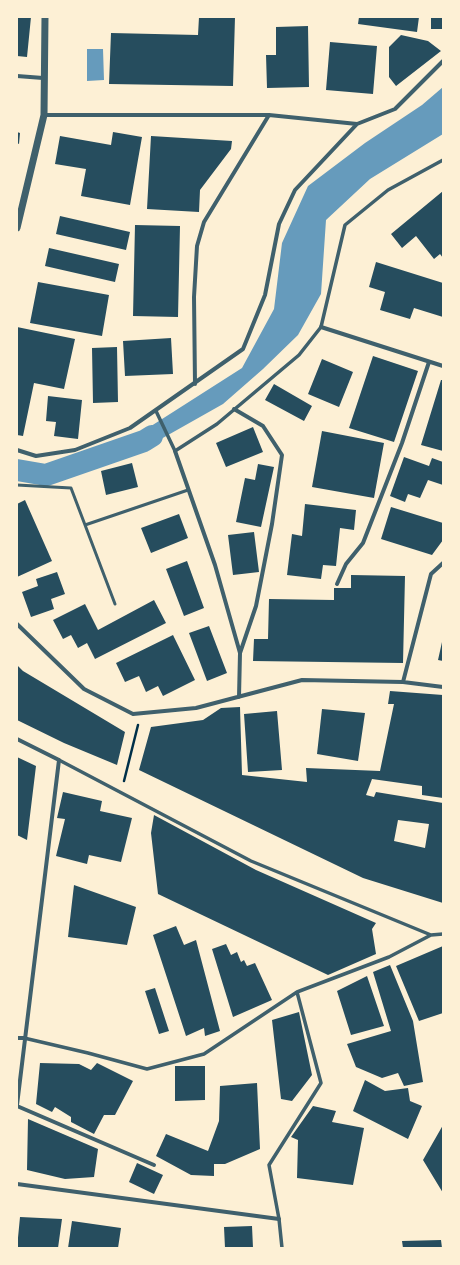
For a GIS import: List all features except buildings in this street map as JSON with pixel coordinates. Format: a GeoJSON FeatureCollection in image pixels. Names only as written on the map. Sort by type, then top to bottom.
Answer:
{"type":"FeatureCollection","features":[{"type":"Feature","properties":{"kind":"street"},"geometry":{"type":"LineString","coordinates":[[17,228],[44,115],[43,78],[45,17]]}},
{"type":"Feature","properties":{"kind":"street"},"geometry":{"type":"LineString","coordinates":[[17,450],[36,456],[75,450],[130,428],[243,349],[265,295],[279,224],[295,190],[357,124],[395,109],[443,61]]}},
{"type":"Feature","properties":{"kind":"street"},"geometry":{"type":"LineString","coordinates":[[17,76],[43,78]]}},
{"type":"Feature","properties":{"kind":"street"},"geometry":{"type":"LineString","coordinates":[[44,115],[269,115],[357,124]]}},
{"type":"Feature","properties":{"kind":"street"},"geometry":{"type":"LineString","coordinates":[[195,384],[194,297],[197,246],[204,222],[269,115]]}},
{"type":"Feature","properties":{"kind":"street"},"geometry":{"type":"LineString","coordinates":[[175,451],[217,424],[300,355],[321,327],[345,225],[388,190],[443,160]]}},
{"type":"Feature","properties":{"kind":"street"},"geometry":{"type":"LineString","coordinates":[[321,327],[443,366]]}},
{"type":"Feature","properties":{"kind":"street"},"geometry":{"type":"LineString","coordinates":[[336,584],[346,564],[363,542],[402,444],[429,362]]}},
{"type":"Feature","properties":{"kind":"street"},"geometry":{"type":"LineString","coordinates":[[234,409],[263,426],[282,455],[272,524],[256,606],[240,653]]}},
{"type":"Feature","properties":{"kind":"street"},"geometry":{"type":"LineString","coordinates":[[156,411],[175,451],[215,565],[240,653],[239,697]]}},
{"type":"Feature","properties":{"kind":"street"},"geometry":{"type":"LineString","coordinates":[[403,682],[431,574],[443,563]]}},
{"type":"Feature","properties":{"kind":"street"},"geometry":{"type":"LineString","coordinates":[[17,624],[84,689],[133,714],[196,708],[302,680],[403,682],[443,687]]}},
{"type":"Feature","properties":{"kind":"street"},"geometry":{"type":"LineString","coordinates":[[17,739],[251,861],[431,935]]}},
{"type":"Feature","properties":{"kind":"street"},"geometry":{"type":"LineString","coordinates":[[59,760],[24,1038],[17,1106],[154,1165]]}},
{"type":"Feature","properties":{"kind":"street"},"geometry":{"type":"LineString","coordinates":[[17,1038],[24,1038],[88,1052],[147,1069],[204,1054],[297,992],[389,957],[431,935],[443,934]]}},
{"type":"Feature","properties":{"kind":"street"},"geometry":{"type":"LineString","coordinates":[[282,1248],[280,1219],[269,1165],[321,1083],[297,992]]}},
{"type":"Feature","properties":{"kind":"street"},"geometry":{"type":"LineString","coordinates":[[17,1184],[280,1219]]}},
{"type":"Feature","properties":{"kind":"lane"},"geometry":{"type":"LineString","coordinates":[[17,485],[71,488],[115,604]]}},
{"type":"Feature","properties":{"kind":"lane"},"geometry":{"type":"LineString","coordinates":[[84,525],[188,490]]}},
{"type":"Feature","properties":{"kind":"path"},"geometry":{"type":"LineString","coordinates":[[121,793],[140,713]]}},
{"type":"Feature","properties":{"kind":"water"},"geometry":{"type":"Polygon","coordinates":[[[87,49],[103,49],[104,80],[87,81],[87,49]]]}},
{"type":"Feature","properties":{"kind":"water"},"geometry":{"type":"Polygon","coordinates":[[[443,87],[443,134],[370,179],[326,220],[321,294],[298,335],[263,369],[223,404],[161,439],[152,436],[148,428],[242,368],[274,309],[282,243],[308,186],[365,143],[422,105],[443,87]]]}},
{"type":"Feature","properties":{"kind":"waterway"},"geometry":{"type":"LineString","coordinates":[[17,470],[46,475],[144,441],[152,436]]}}]}
